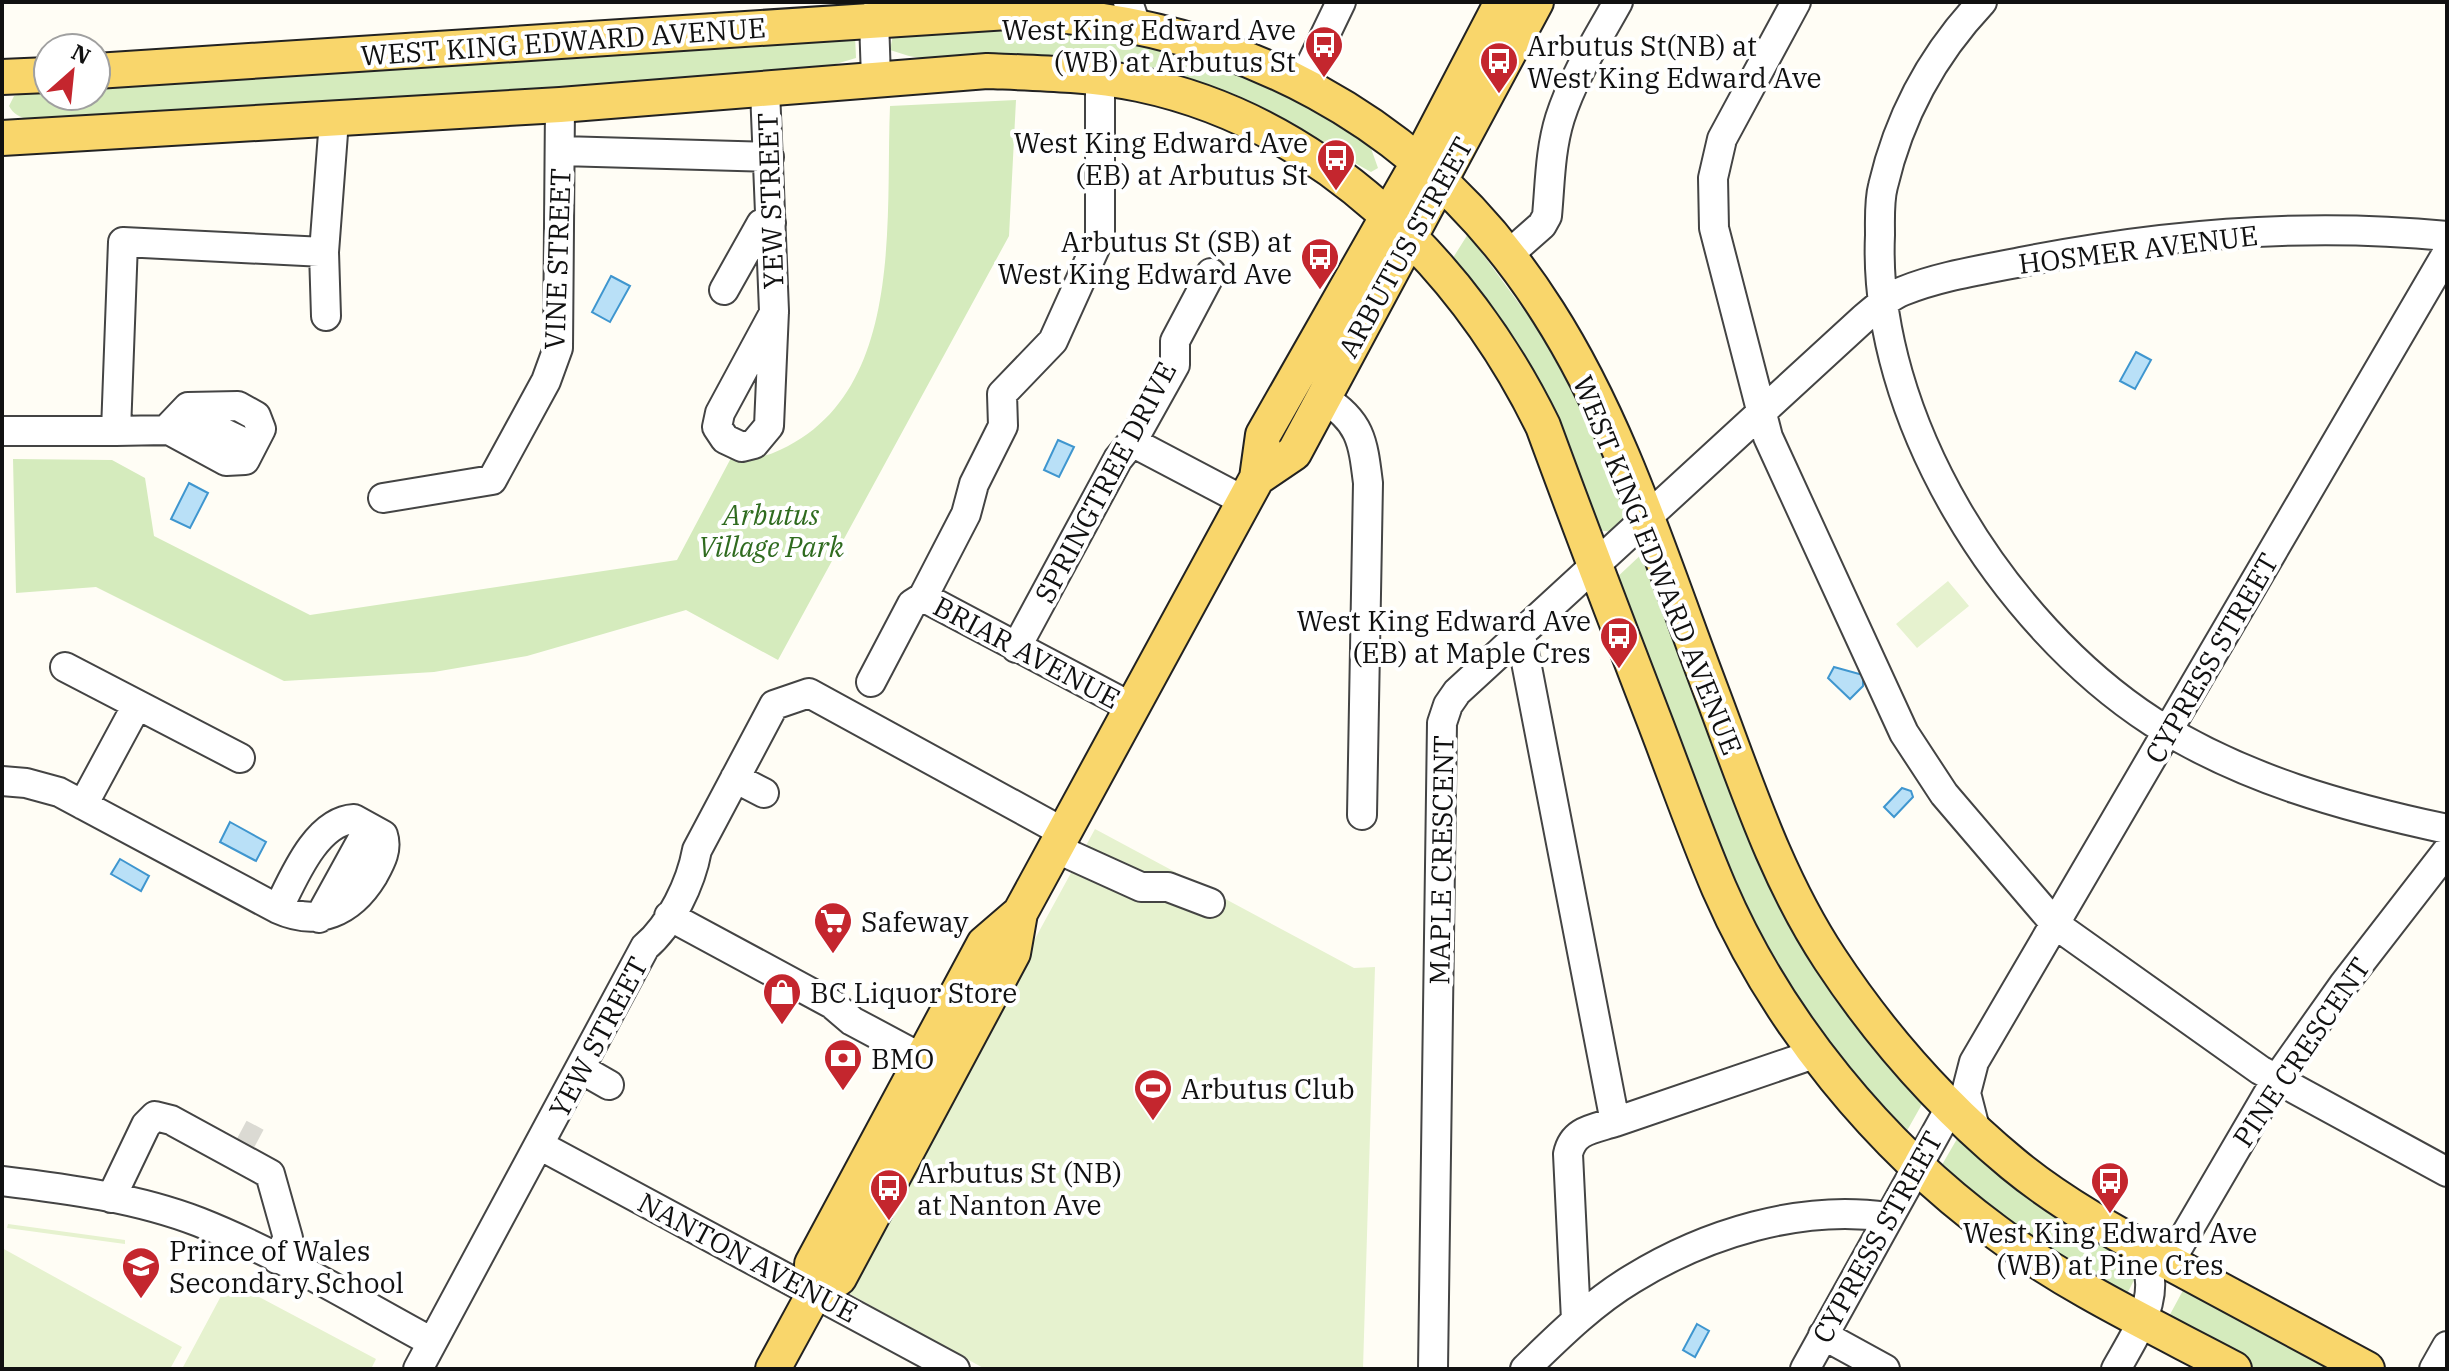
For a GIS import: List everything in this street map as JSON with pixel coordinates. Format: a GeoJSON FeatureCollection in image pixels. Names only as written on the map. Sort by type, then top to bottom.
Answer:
{"type":"FeatureCollection","features":[{"type":"Feature","properties":{"kind":"main road","name":"ARBUTUS STREET"},"geometry":{"type":"LineString","coordinates":[[1429,173],[1502,2]]}},
{"type":"Feature","properties":{"kind":"main road","name":"ARBUTUS STREET"},"geometry":{"type":"LineString","coordinates":[[1251,490],[1294,453],[1323,398],[1399,228],[1429,173],[1536,2]]}},
{"type":"Feature","properties":{"kind":"main road","name":"WEST KING EDWARD AVENUE"},"geometry":{"type":"LineString","coordinates":[[112,70],[877,11],[1008,12],[1099,18],[1132,14],[1302,83],[1375,127],[1429,173],[1480,221],[1550,314],[1580,370],[1645,518],[1778,865],[1828,956],[1913,1067],[1976,1132],[2016,1167],[2139,1246],[2367,1369]]}},
{"type":"Feature","properties":{"kind":"main road","name":"WEST KING EDWARD AVENUE"},"geometry":{"type":"LineString","coordinates":[[2,138],[560,105],[987,71],[1138,84],[1181,96],[1253,125],[1316,158],[1399,228],[1480,317],[1521,381],[1543,426],[1720,890],[1772,985],[1817,1053],[1872,1119],[1916,1164],[1994,1231],[2052,1270],[2234,1369]]}},
{"type":"Feature","properties":{"kind":"main road"},"geometry":{"type":"LineString","coordinates":[[2,77],[32,76]]}},
{"type":"Feature","properties":{"kind":"main road","name":"ARBUTUS STREET"},"geometry":{"type":"LineString","coordinates":[[773,1369],[815,1292],[812,1264],[937,1066],[984,944],[1020,913],[1251,490],[1263,435],[1399,228]]}},
{"type":"Feature","properties":{"kind":"street"},"geometry":{"type":"LineString","coordinates":[[1302,83],[1341,2]]}},
{"type":"Feature","properties":{"kind":"street"},"geometry":{"type":"LineString","coordinates":[[1508,255],[1529,238],[1547,216],[1552,153],[1560,119],[1574,81],[1618,2]]}},
{"type":"Feature","properties":{"kind":"street"},"geometry":{"type":"LineString","coordinates":[[1796,2],[1722,139],[1713,178],[1714,228],[1768,437],[1852,612],[1904,733],[1944,794],[2056,925],[2276,1080],[2447,1172]]}},
{"type":"Feature","properties":{"kind":"street"},"geometry":{"type":"LineString","coordinates":[[1982,2],[1960,25],[1930,69],[1902,121],[1882,189],[1878,274],[1904,391],[1930,459],[1962,517],[2025,607],[2089,675],[2168,731],[2237,767],[2317,798],[2447,829]]}},
{"type":"Feature","properties":{"kind":"street"},"geometry":{"type":"LineString","coordinates":[[876,78],[877,11]]}},
{"type":"Feature","properties":{"kind":"street"},"geometry":{"type":"LineString","coordinates":[[871,682],[912,604],[923,597],[966,514],[974,484],[1003,426],[1002,394],[1026,364],[1053,341],[1100,237],[1100,80]]}},
{"type":"Feature","properties":{"kind":"street","name":"YEW STREET"},"geometry":{"type":"LineString","coordinates":[[765,90],[774,313]]}},
{"type":"Feature","properties":{"kind":"street","name":"VINE STREET"},"geometry":{"type":"LineString","coordinates":[[383,498],[492,480],[546,381],[558,348],[560,105]]}},
{"type":"Feature","properties":{"kind":"street"},"geometry":{"type":"LineString","coordinates":[[326,316],[324,252],[334,120]]}},
{"type":"Feature","properties":{"kind":"street"},"geometry":{"type":"LineString","coordinates":[[561,151],[769,157]]}},
{"type":"Feature","properties":{"kind":"street"},"geometry":{"type":"LineString","coordinates":[[724,290],[761,224],[771,223]]}},
{"type":"Feature","properties":{"kind":"street","name":"HOSMER AVENUE"},"geometry":{"type":"LineString","coordinates":[[1883,303],[1901,291],[1966,273],[2081,250],[2228,233],[2368,231],[2447,236]]}},
{"type":"Feature","properties":{"kind":"street"},"geometry":{"type":"LineString","coordinates":[[116,431],[123,242],[324,252]]}},
{"type":"Feature","properties":{"kind":"street","name":"CYPRESS STREET"},"geometry":{"type":"LineString","coordinates":[[1976,1132],[1966,1093],[1974,1062],[2447,253]]}},
{"type":"Feature","properties":{"kind":"street","name":"SPRINGTREE DRIVE"},"geometry":{"type":"LineString","coordinates":[[1016,648],[1118,459],[1132,442],[1175,365],[1175,341],[1211,273]]}},
{"type":"Feature","properties":{"kind":"street","name":"MAPLE CRESCENT"},"geometry":{"type":"LineString","coordinates":[[1433,1369],[1442,723],[1448,705],[1457,692],[1595,568],[1645,518],[1883,303]]}},
{"type":"Feature","properties":{"kind":"street"},"geometry":{"type":"LineString","coordinates":[[1323,398],[1337,406],[1362,435],[1368,483],[1362,815]]}},
{"type":"Feature","properties":{"kind":"street"},"geometry":{"type":"LineString","coordinates":[[2,431],[216,429],[241,441]]}},
{"type":"Feature","properties":{"kind":"street"},"geometry":{"type":"LineString","coordinates":[[1132,442],[1251,490]]}},
{"type":"Feature","properties":{"kind":"street","name":"BRIAR AVENUE"},"geometry":{"type":"LineString","coordinates":[[923,597],[1131,707]]}},
{"type":"Feature","properties":{"kind":"street"},"geometry":{"type":"LineString","coordinates":[[1521,636],[1615,1122]]}},
{"type":"Feature","properties":{"kind":"street"},"geometry":{"type":"LineString","coordinates":[[65,667],[240,758]]}},
{"type":"Feature","properties":{"kind":"street","name":"YEW STREET"},"geometry":{"type":"LineString","coordinates":[[418,1369],[541,1146],[645,947],[658,936],[694,870],[697,850],[774,705],[809,693],[1059,840]]}},
{"type":"Feature","properties":{"kind":"street"},"geometry":{"type":"LineString","coordinates":[[83,805],[137,705]]}},
{"type":"Feature","properties":{"kind":"street"},"geometry":{"type":"LineString","coordinates":[[735,778],[764,793]]}},
{"type":"Feature","properties":{"kind":"street"},"geometry":{"type":"LineString","coordinates":[[2,781],[44,786],[278,909],[301,918],[319,918],[353,903],[380,862],[383,835],[354,819],[337,823],[314,845],[278,909]]}},
{"type":"Feature","properties":{"kind":"street"},"geometry":{"type":"LineString","coordinates":[[319,918],[362,840]]}},
{"type":"Feature","properties":{"kind":"street"},"geometry":{"type":"LineString","coordinates":[[1059,840],[1141,887],[1168,887],[1210,903]]}},
{"type":"Feature","properties":{"kind":"street","name":"PINE CRESCENT"},"geometry":{"type":"LineString","coordinates":[[2169,1263],[2276,1080],[2344,984],[2447,851]]}},
{"type":"Feature","properties":{"kind":"street"},"geometry":{"type":"LineString","coordinates":[[669,916],[832,1004],[852,1021],[937,1066]]}},
{"type":"Feature","properties":{"kind":"street"},"geometry":{"type":"LineString","coordinates":[[1576,1320],[1568,1154],[1571,1140],[1581,1133],[1817,1053]]}},
{"type":"Feature","properties":{"kind":"street"},"geometry":{"type":"LineString","coordinates":[[1913,1067],[1949,1075],[1974,1062]]}},
{"type":"Feature","properties":{"kind":"street"},"geometry":{"type":"LineString","coordinates":[[581,1069],[609,1085]]}},
{"type":"Feature","properties":{"kind":"street","name":"CYPRESS STREET"},"geometry":{"type":"LineString","coordinates":[[1805,1369],[1916,1164],[1951,1106]]}},
{"type":"Feature","properties":{"kind":"street"},"geometry":{"type":"LineString","coordinates":[[111,1198],[146,1125],[155,1116],[238,1141],[270,1174],[288,1238],[277,1259]]}},
{"type":"Feature","properties":{"kind":"street"},"geometry":{"type":"LineString","coordinates":[[238,1141],[270,1174]]}},
{"type":"Feature","properties":{"kind":"street","name":"NANTON AVENUE"},"geometry":{"type":"LineString","coordinates":[[541,1146],[952,1368]]}},
{"type":"Feature","properties":{"kind":"street"},"geometry":{"type":"LineString","coordinates":[[2,1181],[111,1198],[196,1221],[277,1259],[432,1342]]}},
{"type":"Feature","properties":{"kind":"street"},"geometry":{"type":"LineString","coordinates":[[1525,1369],[1576,1320],[1631,1279],[1692,1248],[1808,1215],[1857,1213],[1887,1217]]}},
{"type":"Feature","properties":{"kind":"street"},"geometry":{"type":"LineString","coordinates":[[2116,1369],[2150,1305],[2152,1275],[2139,1246]]}},
{"type":"Feature","properties":{"kind":"street"},"geometry":{"type":"LineString","coordinates":[[1823,1335],[1885,1369]]}},
{"type":"Feature","properties":{"kind":"street"},"geometry":{"type":"LineString","coordinates":[[2434,1369],[2447,1346]]}},
{"type":"Feature","properties":{"kind":"green space"},"geometry":{"type":"Polygon","coordinates":[[[910,28],[1095,28],[1260,75],[1368,140],[1378,168],[1371,172],[1290,127],[890,50],[893,35],[910,28]]]}},
{"type":"Feature","properties":{"kind":"green space"},"geometry":{"type":"Polygon","coordinates":[[[855,35],[856,58],[809,72],[75,122],[29,120],[9,106],[14,96],[32,92],[32,112],[112,112],[112,80],[855,35]]]}},
{"type":"Feature","properties":{"kind":"green space","name":"Arbutus Village Park"},"geometry":{"type":"Polygon","coordinates":[[[1016,100],[1009,236],[778,660],[686,610],[527,656],[434,672],[284,681],[96,587],[16,593],[13,459],[112,460],[145,478],[154,536],[310,615],[677,560],[731,458],[769,455],[816,427],[847,392],[867,350],[880,303],[886,253],[890,106],[1016,100]]]}},
{"type":"Feature","properties":{"kind":"green space"},"geometry":{"type":"Polygon","coordinates":[[[1468,234],[1537,328],[1602,445],[1627,506],[1625,519],[1612,532],[1597,530],[1451,261],[1468,234]]]}},
{"type":"Feature","properties":{"kind":"green space"},"geometry":{"type":"Polygon","coordinates":[[[1645,551],[1758,841],[1926,1097],[1904,1136],[1838,1062],[1751,927],[1613,581],[1645,551]]]}},
{"type":"Feature","properties":{"kind":"green space"},"geometry":{"type":"Polygon","coordinates":[[[1948,581],[1969,606],[1917,648],[1896,624],[1948,581]]]}},
{"type":"Feature","properties":{"kind":"green space","name":"Arbutus Club"},"geometry":{"type":"Polygon","coordinates":[[[1095,829],[1354,968],[1375,967],[1363,1369],[985,1369],[850,1294],[850,1277],[1095,829]]]}},
{"type":"Feature","properties":{"kind":"green space"},"geometry":{"type":"Polygon","coordinates":[[[1961,1132],[2137,1256],[2137,1274],[2125,1298],[2082,1274],[1939,1170],[1961,1132]]]}},
{"type":"Feature","properties":{"kind":"green space"},"geometry":{"type":"Polygon","coordinates":[[[8,1224],[125,1240],[125,1244],[7,1228],[8,1224]]]}},
{"type":"Feature","properties":{"kind":"green space"},"geometry":{"type":"Polygon","coordinates":[[[2,1248],[182,1347],[170,1369],[2,1369],[2,1248]]]}},
{"type":"Feature","properties":{"kind":"green space"},"geometry":{"type":"Polygon","coordinates":[[[229,1281],[376,1359],[371,1369],[182,1369],[229,1281]]]}},
{"type":"Feature","properties":{"kind":"green space"},"geometry":{"type":"Polygon","coordinates":[[[2187,1283],[2347,1369],[2257,1369],[2167,1320],[2187,1283]]]}},
{"type":"Feature","properties":{"kind":"water"},"geometry":{"type":"Polygon","coordinates":[[[611,276],[630,286],[610,322],[592,312],[611,276]]]}},
{"type":"Feature","properties":{"kind":"water"},"geometry":{"type":"Polygon","coordinates":[[[2136,352],[2151,360],[2135,389],[2120,381],[2136,352]]]}},
{"type":"Feature","properties":{"kind":"water"},"geometry":{"type":"Polygon","coordinates":[[[1058,440],[1074,447],[1059,477],[1044,470],[1058,440]]]}},
{"type":"Feature","properties":{"kind":"water"},"geometry":{"type":"Polygon","coordinates":[[[189,483],[208,493],[190,528],[171,519],[189,483]]]}},
{"type":"Feature","properties":{"kind":"water"},"geometry":{"type":"Polygon","coordinates":[[[1834,667],[1863,675],[1863,686],[1850,699],[1828,678],[1834,667]]]}},
{"type":"Feature","properties":{"kind":"water"},"geometry":{"type":"Polygon","coordinates":[[[1902,788],[1911,791],[1913,797],[1894,817],[1884,807],[1902,788]]]}},
{"type":"Feature","properties":{"kind":"water"},"geometry":{"type":"Polygon","coordinates":[[[230,822],[266,842],[256,861],[220,842],[230,822]]]}},
{"type":"Feature","properties":{"kind":"water"},"geometry":{"type":"Polygon","coordinates":[[[120,859],[149,876],[141,891],[111,874],[120,859]]]}},
{"type":"Feature","properties":{"kind":"water"},"geometry":{"type":"Polygon","coordinates":[[[1697,1324],[1709,1331],[1695,1357],[1683,1350],[1697,1324]]]}},
{"type":"Feature","properties":{"kind":"tunnel"},"geometry":{"type":"LineString","coordinates":[[240,1133],[257,1142]]}},
{"type":"Feature","properties":{"kind":"place","name":"West King Edward Ave (WB) at Arbutus St"},"geometry":{"type":"Point","coordinates":[1324,79]}},
{"type":"Feature","properties":{"kind":"place","name":"Arbutus St(NB) at West King Edward Ave"},"geometry":{"type":"Point","coordinates":[1499,95]}},
{"type":"Feature","properties":{"kind":"place","name":"West King Edward Ave (EB) at Arbutus St"},"geometry":{"type":"Point","coordinates":[1336,192]}},
{"type":"Feature","properties":{"kind":"place","name":"Arbutus St (SB) at West King Edward Ave"},"geometry":{"type":"Point","coordinates":[1320,291]}},
{"type":"Feature","properties":{"kind":"place","name":"West King Edward Ave (EB) at Maple Cres"},"geometry":{"type":"Point","coordinates":[1619,670]}},
{"type":"Feature","properties":{"kind":"place","name":"Safeway"},"geometry":{"type":"Point","coordinates":[833,955]}},
{"type":"Feature","properties":{"kind":"place","name":"BC Liquor Store"},"geometry":{"type":"Point","coordinates":[782,1026]}},
{"type":"Feature","properties":{"kind":"place","name":"BMO"},"geometry":{"type":"Point","coordinates":[843,1092]}},
{"type":"Feature","properties":{"kind":"place","name":"Arbutus Club"},"geometry":{"type":"Point","coordinates":[1153,1122]}},
{"type":"Feature","properties":{"kind":"place","name":"West King Edward Ave (WB) at Pine Cres"},"geometry":{"type":"Point","coordinates":[2110,1215]}},
{"type":"Feature","properties":{"kind":"place","name":"Arbutus St (NB) at Nanton Ave"},"geometry":{"type":"Point","coordinates":[889,1222]}},
{"type":"Feature","properties":{"kind":"place","name":"Prince of Wales Secondary School"},"geometry":{"type":"Point","coordinates":[141,1300]}}]}
